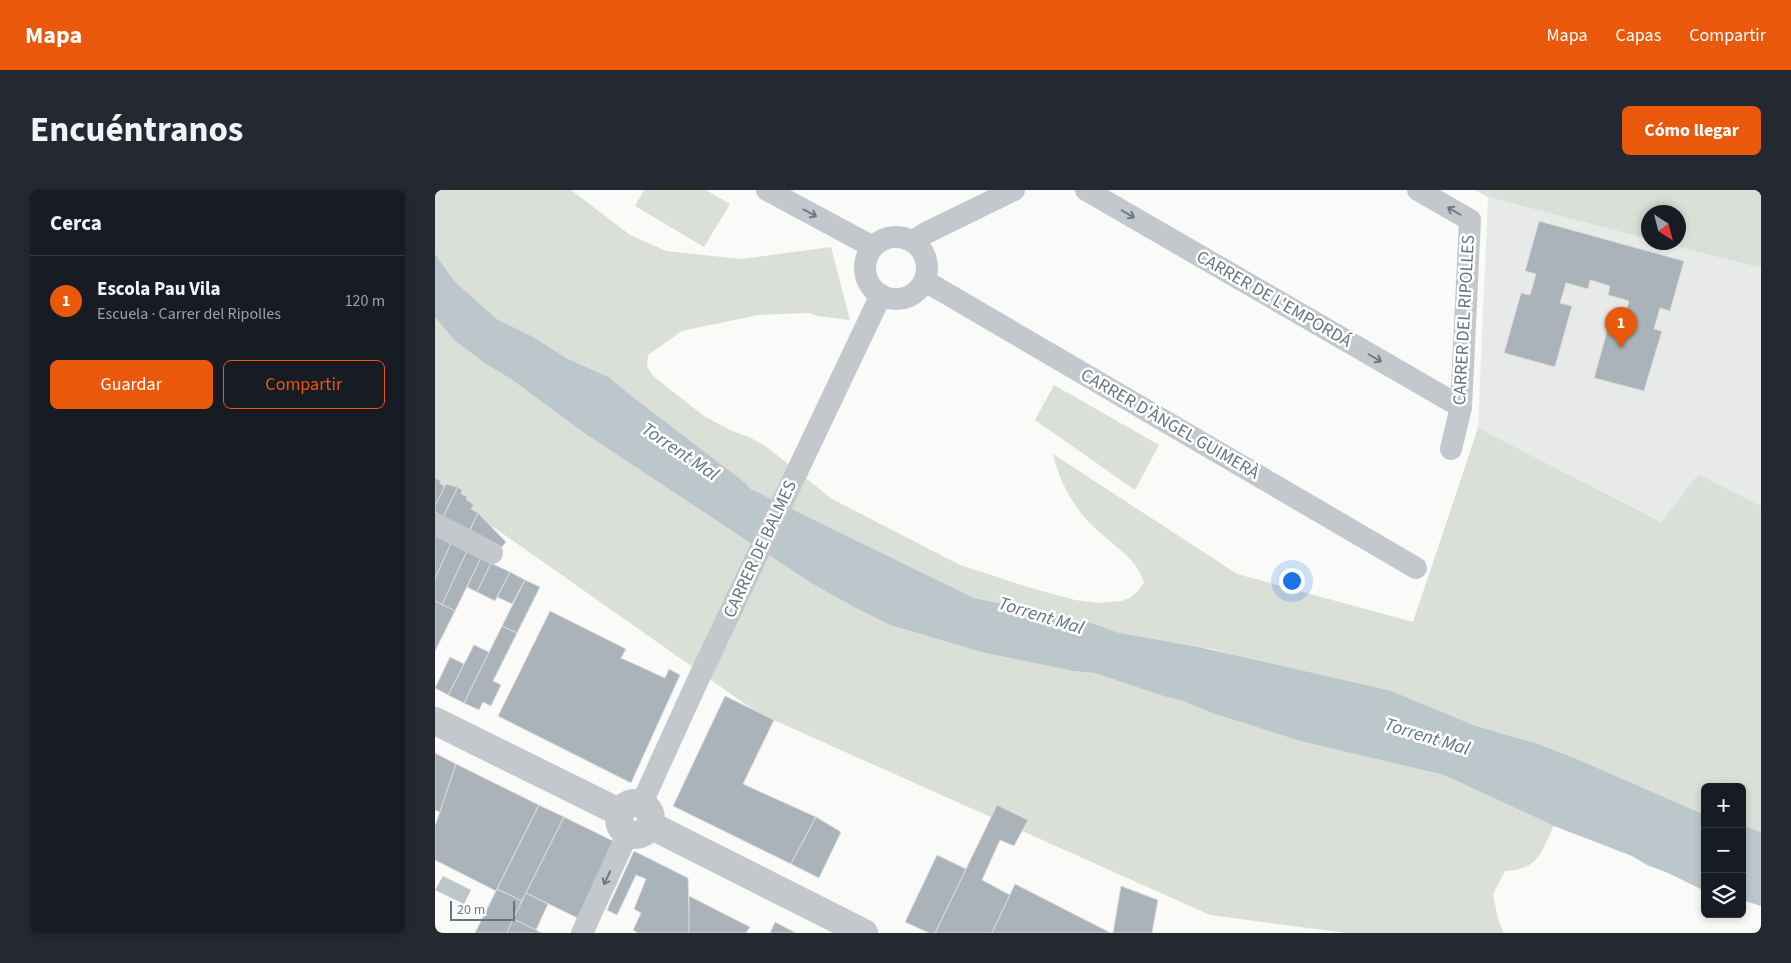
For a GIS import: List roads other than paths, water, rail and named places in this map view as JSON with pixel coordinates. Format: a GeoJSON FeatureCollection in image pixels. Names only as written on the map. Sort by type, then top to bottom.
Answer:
{"type":"FeatureCollection","features":[{"type":"Feature","properties":{"kind":"street"},"geometry":{"type":"LineString","coordinates":[[767,190],[873,247]]}},
{"type":"Feature","properties":{"kind":"street"},"geometry":{"type":"LineString","coordinates":[[913,241],[1014,190]]}},
{"type":"Feature","properties":{"kind":"street","name":"CARRER DE L'EMPORDÁ"},"geometry":{"type":"LineString","coordinates":[[1086,190],[1461,407]]}},
{"type":"Feature","properties":{"kind":"street","name":"CARRER DEL RIPOLLES"},"geometry":{"type":"LineString","coordinates":[[1418,190],[1470,220],[1461,407],[1451,449]]}},
{"type":"Feature","properties":{"kind":"street"},"geometry":{"type":"LineString","coordinates":[[896,236],[913,241],[925,254],[927,272],[925,281],[910,296],[901,299],[890,298],[877,303],[865,272],[868,254],[880,241],[896,236]]}},
{"type":"Feature","properties":{"kind":"street","name":"CARRER D'ÀNGEL GUIMERÀ"},"geometry":{"type":"LineString","coordinates":[[925,281],[1416,568]]}},
{"type":"Feature","properties":{"kind":"street","name":"CARRER DE BALMES"},"geometry":{"type":"LineString","coordinates":[[582,933],[697,682],[877,303]]}},
{"type":"Feature","properties":{"kind":"street"},"geometry":{"type":"LineString","coordinates":[[435,524],[492,553]]}},
{"type":"Feature","properties":{"kind":"street"},"geometry":{"type":"LineString","coordinates":[[435,721],[864,933]]}},
{"type":"Feature","properties":{"kind":"water","name":"Torrent Mal"},"geometry":{"type":"Polygon","coordinates":[[[435,254],[455,282],[498,320],[533,337],[568,359],[609,377],[751,489],[974,598],[1094,624],[1116,632],[1199,647],[1391,691],[1473,725],[1535,743],[1574,758],[1701,813],[1701,889],[1647,865],[1632,856],[1554,826],[1444,775],[1300,741],[1094,673],[1073,671],[981,652],[890,625],[811,583],[584,433],[511,379],[486,364],[455,341],[435,317],[435,254]]]}},
{"type":"Feature","properties":{"kind":"water"},"geometry":{"type":"Polygon","coordinates":[[[1746,826],[1761,832],[1761,906],[1746,901],[1746,826]]]}},
{"type":"Feature","properties":{"kind":"water"},"geometry":{"type":"Polygon","coordinates":[[[443,876],[471,890],[464,904],[435,890],[443,876]]]}},
{"type":"Feature","properties":{"kind":"place","name":"Escola Pau Vila"},"geometry":{"type":"Point","coordinates":[1621,348]}}]}
